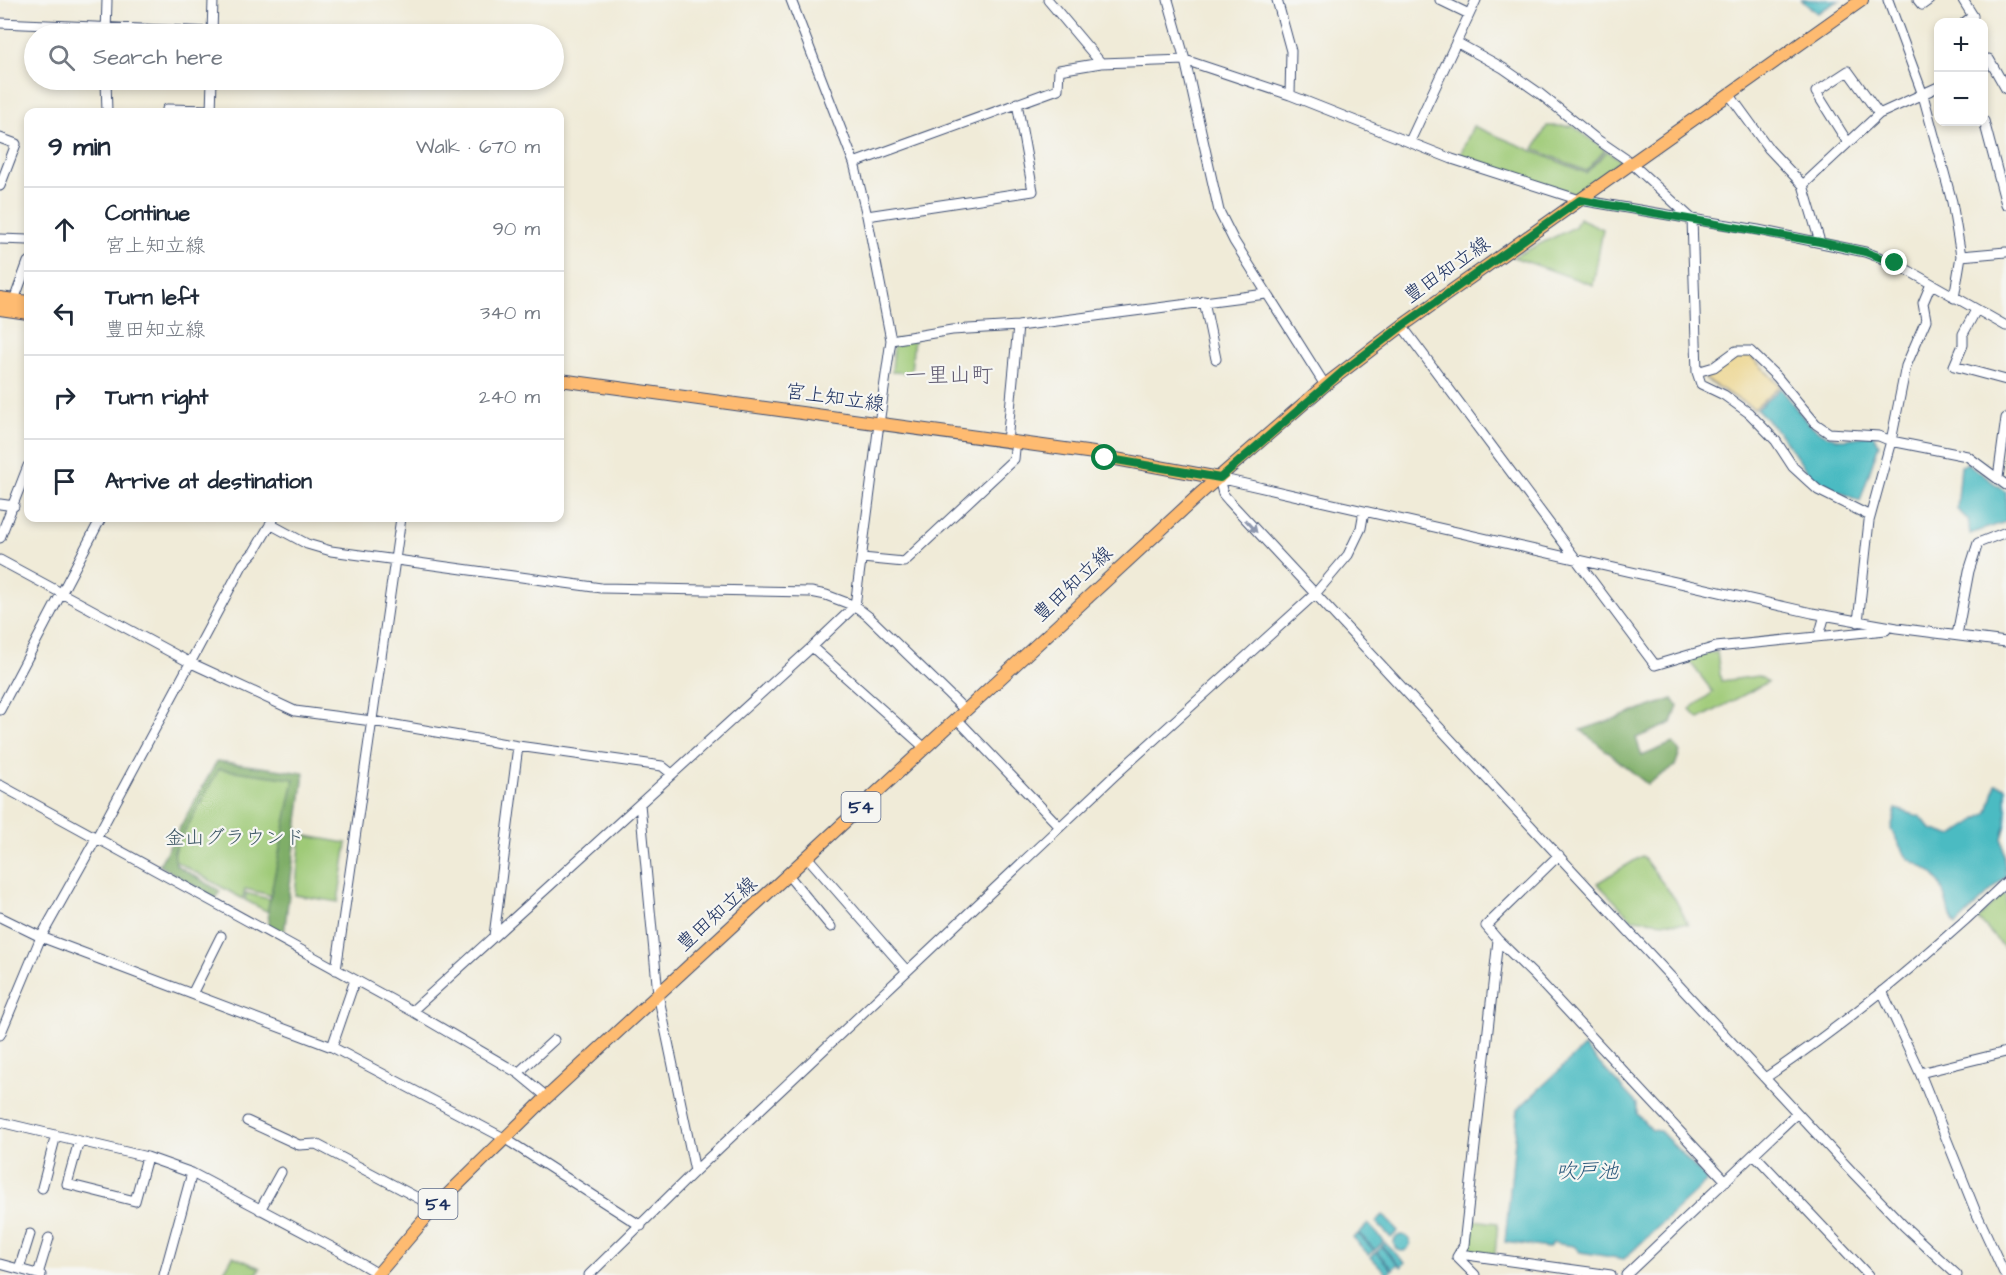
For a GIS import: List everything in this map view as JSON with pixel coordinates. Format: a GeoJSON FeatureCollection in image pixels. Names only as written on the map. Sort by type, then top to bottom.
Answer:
{"type":"FeatureCollection","features":[{"type":"Feature","properties":{"kind":"main road","name":"豊田知立線"},"geometry":{"type":"LineString","coordinates":[[378,1274],[435,1207],[547,1097],[1202,492],[1325,385],[1402,326],[1630,162],[1862,0]]}},
{"type":"Feature","properties":{"kind":"main road"},"geometry":{"type":"LineString","coordinates":[[0,298],[24,301]]}},
{"type":"Feature","properties":{"kind":"main road"},"geometry":{"type":"LineString","coordinates":[[0,309],[24,312]]}},
{"type":"Feature","properties":{"kind":"main road","name":"宮上知立線"},"geometry":{"type":"LineString","coordinates":[[564,381],[879,428]]}},
{"type":"Feature","properties":{"kind":"main road","name":"宮上知立線"},"geometry":{"type":"LineString","coordinates":[[564,388],[879,428],[1094,459],[1105,458],[1220,478]]}},
{"type":"Feature","properties":{"kind":"street"},"geometry":{"type":"LineString","coordinates":[[106,24],[107,0]]}},
{"type":"Feature","properties":{"kind":"street"},"geometry":{"type":"LineString","coordinates":[[212,24],[213,0]]}},
{"type":"Feature","properties":{"kind":"street"},"geometry":{"type":"LineString","coordinates":[[412,1011],[855,606],[891,340],[867,216],[854,163],[791,0]]}},
{"type":"Feature","properties":{"kind":"street"},"geometry":{"type":"LineString","coordinates":[[1048,0],[1101,63]]}},
{"type":"Feature","properties":{"kind":"street"},"geometry":{"type":"LineString","coordinates":[[1168,0],[1185,60],[1219,211],[1266,294],[1325,385]]}},
{"type":"Feature","properties":{"kind":"street"},"geometry":{"type":"LineString","coordinates":[[1277,0],[1291,51],[1290,95]]}},
{"type":"Feature","properties":{"kind":"street"},"geometry":{"type":"LineString","coordinates":[[1410,141],[1476,0]]}},
{"type":"Feature","properties":{"kind":"street"},"geometry":{"type":"LineString","coordinates":[[1888,0],[1923,95],[1952,202],[1961,256],[1954,298]]}},
{"type":"Feature","properties":{"kind":"street"},"geometry":{"type":"LineString","coordinates":[[1918,0],[1922,5],[1929,0]]}},
{"type":"Feature","properties":{"kind":"street"},"geometry":{"type":"LineString","coordinates":[[1963,0],[1973,16],[1970,18]]}},
{"type":"Feature","properties":{"kind":"street"},"geometry":{"type":"LineString","coordinates":[[1443,1],[1469,14]]}},
{"type":"Feature","properties":{"kind":"street"},"geometry":{"type":"LineString","coordinates":[[0,23],[24,25]]}},
{"type":"Feature","properties":{"kind":"street"},"geometry":{"type":"LineString","coordinates":[[1456,42],[1503,68],[1539,93],[1595,138],[1630,162],[1692,219],[1697,372],[1701,384],[1724,395],[1749,413],[1776,441],[1793,467],[1818,490],[1870,516]]}},
{"type":"Feature","properties":{"kind":"street"},"geometry":{"type":"LineString","coordinates":[[1988,59],[2006,89]]}},
{"type":"Feature","properties":{"kind":"street"},"geometry":{"type":"LineString","coordinates":[[854,163],[1058,89],[1059,70],[1101,63],[1185,60],[1290,95],[1452,159],[1580,200],[1820,242],[1880,256],[2006,326]]}},
{"type":"Feature","properties":{"kind":"street"},"geometry":{"type":"LineString","coordinates":[[1848,142],[1816,92],[1848,71],[1879,114]]}},
{"type":"Feature","properties":{"kind":"street"},"geometry":{"type":"LineString","coordinates":[[1803,185],[1879,114],[1934,89]]}},
{"type":"Feature","properties":{"kind":"street"},"geometry":{"type":"LineString","coordinates":[[106,90],[107,108]]}},
{"type":"Feature","properties":{"kind":"street"},"geometry":{"type":"LineString","coordinates":[[211,108],[212,90]]}},
{"type":"Feature","properties":{"kind":"street"},"geometry":{"type":"LineString","coordinates":[[1730,94],[1769,149],[1803,185],[1820,242]]}},
{"type":"Feature","properties":{"kind":"street"},"geometry":{"type":"LineString","coordinates":[[867,216],[1033,191],[1017,102]]}},
{"type":"Feature","properties":{"kind":"street"},"geometry":{"type":"LineString","coordinates":[[1984,126],[2006,204]]}},
{"type":"Feature","properties":{"kind":"street"},"geometry":{"type":"LineString","coordinates":[[0,138],[16,144],[0,186]]}},
{"type":"Feature","properties":{"kind":"street"},"geometry":{"type":"LineString","coordinates":[[0,239],[24,240]]}},
{"type":"Feature","properties":{"kind":"street"},"geometry":{"type":"LineString","coordinates":[[1961,256],[2006,252]]}},
{"type":"Feature","properties":{"kind":"street"},"geometry":{"type":"LineString","coordinates":[[14,300],[24,273]]}},
{"type":"Feature","properties":{"kind":"street"},"geometry":{"type":"LineString","coordinates":[[1858,622],[1870,516],[1891,441],[1906,366],[1926,320],[1923,303],[1931,284]]}},
{"type":"Feature","properties":{"kind":"street"},"geometry":{"type":"LineString","coordinates":[[891,340],[952,330],[1018,326],[1266,294]]}},
{"type":"Feature","properties":{"kind":"street"},"geometry":{"type":"LineString","coordinates":[[1204,301],[1216,359]]}},
{"type":"Feature","properties":{"kind":"street"},"geometry":{"type":"LineString","coordinates":[[1976,310],[1963,334],[1963,345],[1954,366],[2006,380]]}},
{"type":"Feature","properties":{"kind":"street"},"geometry":{"type":"LineString","coordinates":[[862,558],[904,562],[1014,459],[1011,446],[1018,326]]}},
{"type":"Feature","properties":{"kind":"street"},"geometry":{"type":"LineString","coordinates":[[1402,326],[1580,561],[1655,665],[1716,647],[1898,628]]}},
{"type":"Feature","properties":{"kind":"street"},"geometry":{"type":"LineString","coordinates":[[1697,372],[1714,367],[1736,351],[1750,351],[1777,377],[1816,424],[1829,433],[1879,436],[1891,441],[1967,456],[2006,485]]}},
{"type":"Feature","properties":{"kind":"street"},"geometry":{"type":"LineString","coordinates":[[1998,478],[2006,418]]}},
{"type":"Feature","properties":{"kind":"street"},"geometry":{"type":"LineString","coordinates":[[0,538],[24,477]]}},
{"type":"Feature","properties":{"kind":"street"},"geometry":{"type":"LineString","coordinates":[[1958,1275],[1897,1219],[1797,1113],[1228,501],[1223,494],[1220,478],[1858,622],[2006,642]]}},
{"type":"Feature","properties":{"kind":"street"},"geometry":{"type":"LineString","coordinates":[[0,504],[14,506]]}},
{"type":"Feature","properties":{"kind":"street"},"geometry":{"type":"LineString","coordinates":[[589,1275],[695,1171],[1060,826],[1315,594],[1348,555],[1361,528],[1364,511]]}},
{"type":"Feature","properties":{"kind":"street"},"geometry":{"type":"LineString","coordinates":[[0,710],[99,522]]}},
{"type":"Feature","properties":{"kind":"street"},"geometry":{"type":"LineString","coordinates":[[1,1029],[41,937],[243,564],[254,552],[271,522]]}},
{"type":"Feature","properties":{"kind":"street"},"geometry":{"type":"LineString","coordinates":[[273,522],[306,544],[331,551],[614,590],[811,592],[855,606],[868,616],[961,715],[1060,826]]}},
{"type":"Feature","properties":{"kind":"street"},"geometry":{"type":"LineString","coordinates":[[336,970],[400,522]]}},
{"type":"Feature","properties":{"kind":"street"},"geometry":{"type":"LineString","coordinates":[[1957,635],[1969,571],[1977,543],[2006,532]]}},
{"type":"Feature","properties":{"kind":"street"},"geometry":{"type":"LineString","coordinates":[[0,560],[62,591],[189,662],[295,711],[662,766],[672,774]]}},
{"type":"Feature","properties":{"kind":"street"},"geometry":{"type":"LineString","coordinates":[[1819,636],[1825,615]]}},
{"type":"Feature","properties":{"kind":"street"},"geometry":{"type":"LineString","coordinates":[[812,647],[925,748]]}},
{"type":"Feature","properties":{"kind":"street"},"geometry":{"type":"LineString","coordinates":[[494,936],[518,746]]}},
{"type":"Feature","properties":{"kind":"street"},"geometry":{"type":"LineString","coordinates":[[0,785],[412,1011],[518,1073],[547,1097]]}},
{"type":"Feature","properties":{"kind":"street"},"geometry":{"type":"LineString","coordinates":[[640,804],[658,994],[695,1171]]}},
{"type":"Feature","properties":{"kind":"street"},"geometry":{"type":"LineString","coordinates":[[1559,855],[1486,926],[1726,1181]]}},
{"type":"Feature","properties":{"kind":"street"},"geometry":{"type":"LineString","coordinates":[[808,858],[907,971]]}},
{"type":"Feature","properties":{"kind":"street"},"geometry":{"type":"LineString","coordinates":[[788,875],[831,927]]}},
{"type":"Feature","properties":{"kind":"street"},"geometry":{"type":"LineString","coordinates":[[1765,1078],[1813,1046],[1882,991],[1957,929],[2006,882]]}},
{"type":"Feature","properties":{"kind":"street"},"geometry":{"type":"LineString","coordinates":[[0,918],[41,937],[332,1047],[504,1138],[641,1226]]}},
{"type":"Feature","properties":{"kind":"street"},"geometry":{"type":"LineString","coordinates":[[192,994],[221,936]]}},
{"type":"Feature","properties":{"kind":"street"},"geometry":{"type":"LineString","coordinates":[[1457,1257],[1464,1245],[1498,940]]}},
{"type":"Feature","properties":{"kind":"street"},"geometry":{"type":"LineString","coordinates":[[332,1047],[355,980]]}},
{"type":"Feature","properties":{"kind":"street"},"geometry":{"type":"LineString","coordinates":[[1882,991],[1920,1073],[1975,1210],[2005,1275]]}},
{"type":"Feature","properties":{"kind":"street"},"geometry":{"type":"LineString","coordinates":[[518,1073],[554,1040]]}},
{"type":"Feature","properties":{"kind":"street"},"geometry":{"type":"LineString","coordinates":[[1920,1073],[2006,1052]]}},
{"type":"Feature","properties":{"kind":"street"},"geometry":{"type":"LineString","coordinates":[[1626,1275],[1797,1113]]}},
{"type":"Feature","properties":{"kind":"street"},"geometry":{"type":"LineString","coordinates":[[247,1121],[299,1145],[316,1143],[435,1207]]}},
{"type":"Feature","properties":{"kind":"street"},"geometry":{"type":"LineString","coordinates":[[0,1122],[147,1157],[192,1173],[341,1251],[378,1274]]}},
{"type":"Feature","properties":{"kind":"street"},"geometry":{"type":"LineString","coordinates":[[42,1188],[56,1135]]}},
{"type":"Feature","properties":{"kind":"street"},"geometry":{"type":"LineString","coordinates":[[79,1141],[67,1184],[135,1202],[147,1157]]}},
{"type":"Feature","properties":{"kind":"street"},"geometry":{"type":"LineString","coordinates":[[1754,1154],[1868,1275]]}},
{"type":"Feature","properties":{"kind":"street"},"geometry":{"type":"LineString","coordinates":[[260,1210],[281,1172]]}},
{"type":"Feature","properties":{"kind":"street"},"geometry":{"type":"LineString","coordinates":[[164,1275],[192,1173]]}},
{"type":"Feature","properties":{"kind":"street"},"geometry":{"type":"LineString","coordinates":[[19,1269],[30,1234]]}},
{"type":"Feature","properties":{"kind":"street"},"geometry":{"type":"LineString","coordinates":[[0,1264],[39,1275],[49,1238]]}},
{"type":"Feature","properties":{"kind":"street"},"geometry":{"type":"LineString","coordinates":[[1457,1257],[1467,1255],[1611,1275]]}},
{"type":"Feature","properties":{"kind":"street"},"geometry":{"type":"LineString","coordinates":[[1457,1257],[1475,1275]]}},
{"type":"Feature","properties":{"kind":"street"},"geometry":{"type":"LineString","coordinates":[[1940,1275],[1949,1269]]}},
{"type":"Feature","properties":{"kind":"green space"},"geometry":{"type":"Polygon","coordinates":[[[1473,126],[1586,173],[1607,151],[1621,160],[1576,194],[1460,155],[1473,126]]]}},
{"type":"Feature","properties":{"kind":"green space"},"geometry":{"type":"Polygon","coordinates":[[[1547,126],[1573,126],[1605,150],[1586,171],[1534,149],[1547,126]]]}},
{"type":"Feature","properties":{"kind":"green space"},"geometry":{"type":"Polygon","coordinates":[[[1579,218],[1603,229],[1593,285],[1513,257],[1575,227],[1579,218]]]}},
{"type":"Feature","properties":{"kind":"green space"},"geometry":{"type":"Polygon","coordinates":[[[914,338],[911,373],[892,372],[894,340],[914,338]]]}},
{"type":"Feature","properties":{"kind":"green space"},"geometry":{"type":"Polygon","coordinates":[[[1717,652],[1721,681],[1759,676],[1768,682],[1699,719],[1690,709],[1713,692],[1686,657],[1717,652]]]}},
{"type":"Feature","properties":{"kind":"green space"},"geometry":{"type":"Polygon","coordinates":[[[1673,699],[1678,706],[1672,723],[1636,738],[1642,756],[1673,743],[1680,752],[1675,766],[1647,784],[1581,730],[1673,699]]]}},
{"type":"Feature","properties":{"kind":"green space"},"geometry":{"type":"Polygon","coordinates":[[[217,761],[304,773],[284,934],[269,925],[268,908],[294,779],[219,769],[174,851],[176,865],[220,891],[216,899],[159,865],[217,761]]]}},
{"type":"Feature","properties":{"kind":"green space","name":"金山グラウンド"},"geometry":{"type":"Polygon","coordinates":[[[219,765],[298,776],[274,896],[245,889],[243,899],[168,857],[219,765]]]}},
{"type":"Feature","properties":{"kind":"green space"},"geometry":{"type":"Polygon","coordinates":[[[301,835],[347,843],[338,902],[295,895],[301,835]]]}},
{"type":"Feature","properties":{"kind":"green space"},"geometry":{"type":"Polygon","coordinates":[[[1642,856],[1675,899],[1688,924],[1632,919],[1597,883],[1642,856]]]}},
{"type":"Feature","properties":{"kind":"green space"},"geometry":{"type":"Polygon","coordinates":[[[246,893],[273,900],[270,913],[245,900],[246,893]]]}},
{"type":"Feature","properties":{"kind":"green space"},"geometry":{"type":"Polygon","coordinates":[[[2004,893],[2006,895],[2006,950],[1978,919],[2004,893]]]}},
{"type":"Feature","properties":{"kind":"green space"},"geometry":{"type":"Polygon","coordinates":[[[1473,1220],[1498,1223],[1495,1254],[1469,1251],[1473,1220]]]}},
{"type":"Feature","properties":{"kind":"green space"},"geometry":{"type":"Polygon","coordinates":[[[233,1256],[260,1268],[257,1275],[222,1275],[233,1256]]]}},
{"type":"Feature","properties":{"kind":"sand"},"geometry":{"type":"Polygon","coordinates":[[[1738,353],[1749,354],[1780,386],[1754,409],[1706,380],[1703,374],[1738,353]]]}},
{"type":"Feature","properties":{"kind":"water"},"geometry":{"type":"Polygon","coordinates":[[[1801,0],[1840,0],[1817,13],[1801,0]]]}},
{"type":"Feature","properties":{"kind":"water"},"geometry":{"type":"Polygon","coordinates":[[[1781,388],[1807,422],[1824,434],[1845,439],[1873,434],[1879,444],[1860,501],[1829,487],[1809,474],[1781,435],[1757,409],[1781,388]]]}},
{"type":"Feature","properties":{"kind":"water"},"geometry":{"type":"Polygon","coordinates":[[[1967,463],[2006,492],[2006,522],[1970,534],[1968,520],[1957,509],[1961,466],[1967,463]]]}},
{"type":"Feature","properties":{"kind":"water"},"geometry":{"type":"Polygon","coordinates":[[[1996,784],[2006,787],[2006,824],[2002,838],[2006,876],[1956,925],[1936,877],[1908,858],[1891,829],[1896,809],[1921,817],[1931,829],[1952,836],[1988,812],[1996,784]]]}},
{"type":"Feature","properties":{"kind":"water","name":"吹戸池"},"geometry":{"type":"Polygon","coordinates":[[[1584,1047],[1637,1104],[1637,1114],[1652,1130],[1660,1131],[1706,1179],[1706,1182],[1624,1259],[1580,1252],[1574,1246],[1553,1243],[1548,1248],[1505,1242],[1518,1109],[1584,1047]]]}},
{"type":"Feature","properties":{"kind":"water"},"geometry":{"type":"Polygon","coordinates":[[[1383,1215],[1398,1231],[1391,1238],[1376,1222],[1383,1215]]]}},
{"type":"Feature","properties":{"kind":"water"},"geometry":{"type":"Polygon","coordinates":[[[1368,1224],[1384,1241],[1375,1250],[1359,1233],[1368,1224]]]}},
{"type":"Feature","properties":{"kind":"water"},"geometry":{"type":"Polygon","coordinates":[[[1358,1234],[1374,1250],[1369,1255],[1353,1238],[1358,1234]]]}},
{"type":"Feature","properties":{"kind":"water"},"geometry":{"type":"Polygon","coordinates":[[[1402,1235],[1408,1237],[1410,1243],[1408,1249],[1402,1251],[1396,1249],[1394,1243],[1396,1237],[1402,1235]]]}},
{"type":"Feature","properties":{"kind":"water"},"geometry":{"type":"Polygon","coordinates":[[[1385,1243],[1405,1263],[1401,1267],[1382,1246],[1385,1243]]]}},
{"type":"Feature","properties":{"kind":"water"},"geometry":{"type":"Polygon","coordinates":[[[1381,1247],[1398,1264],[1393,1269],[1377,1252],[1381,1247]]]}},
{"type":"Feature","properties":{"kind":"water"},"geometry":{"type":"Polygon","coordinates":[[[1376,1252],[1392,1270],[1387,1274],[1371,1257],[1376,1252]]]}},
{"type":"Feature","properties":{"kind":"district","name":"一里山町"},"geometry":{"type":"Point","coordinates":[949,375]}},
{"type":"Feature","properties":{"kind":"route"},"geometry":{"type":"LineString","coordinates":[[1105,458],[1220,478],[1325,385],[1402,326],[1580,200],[1820,242],[1880,256],[1895,263]]}}]}
